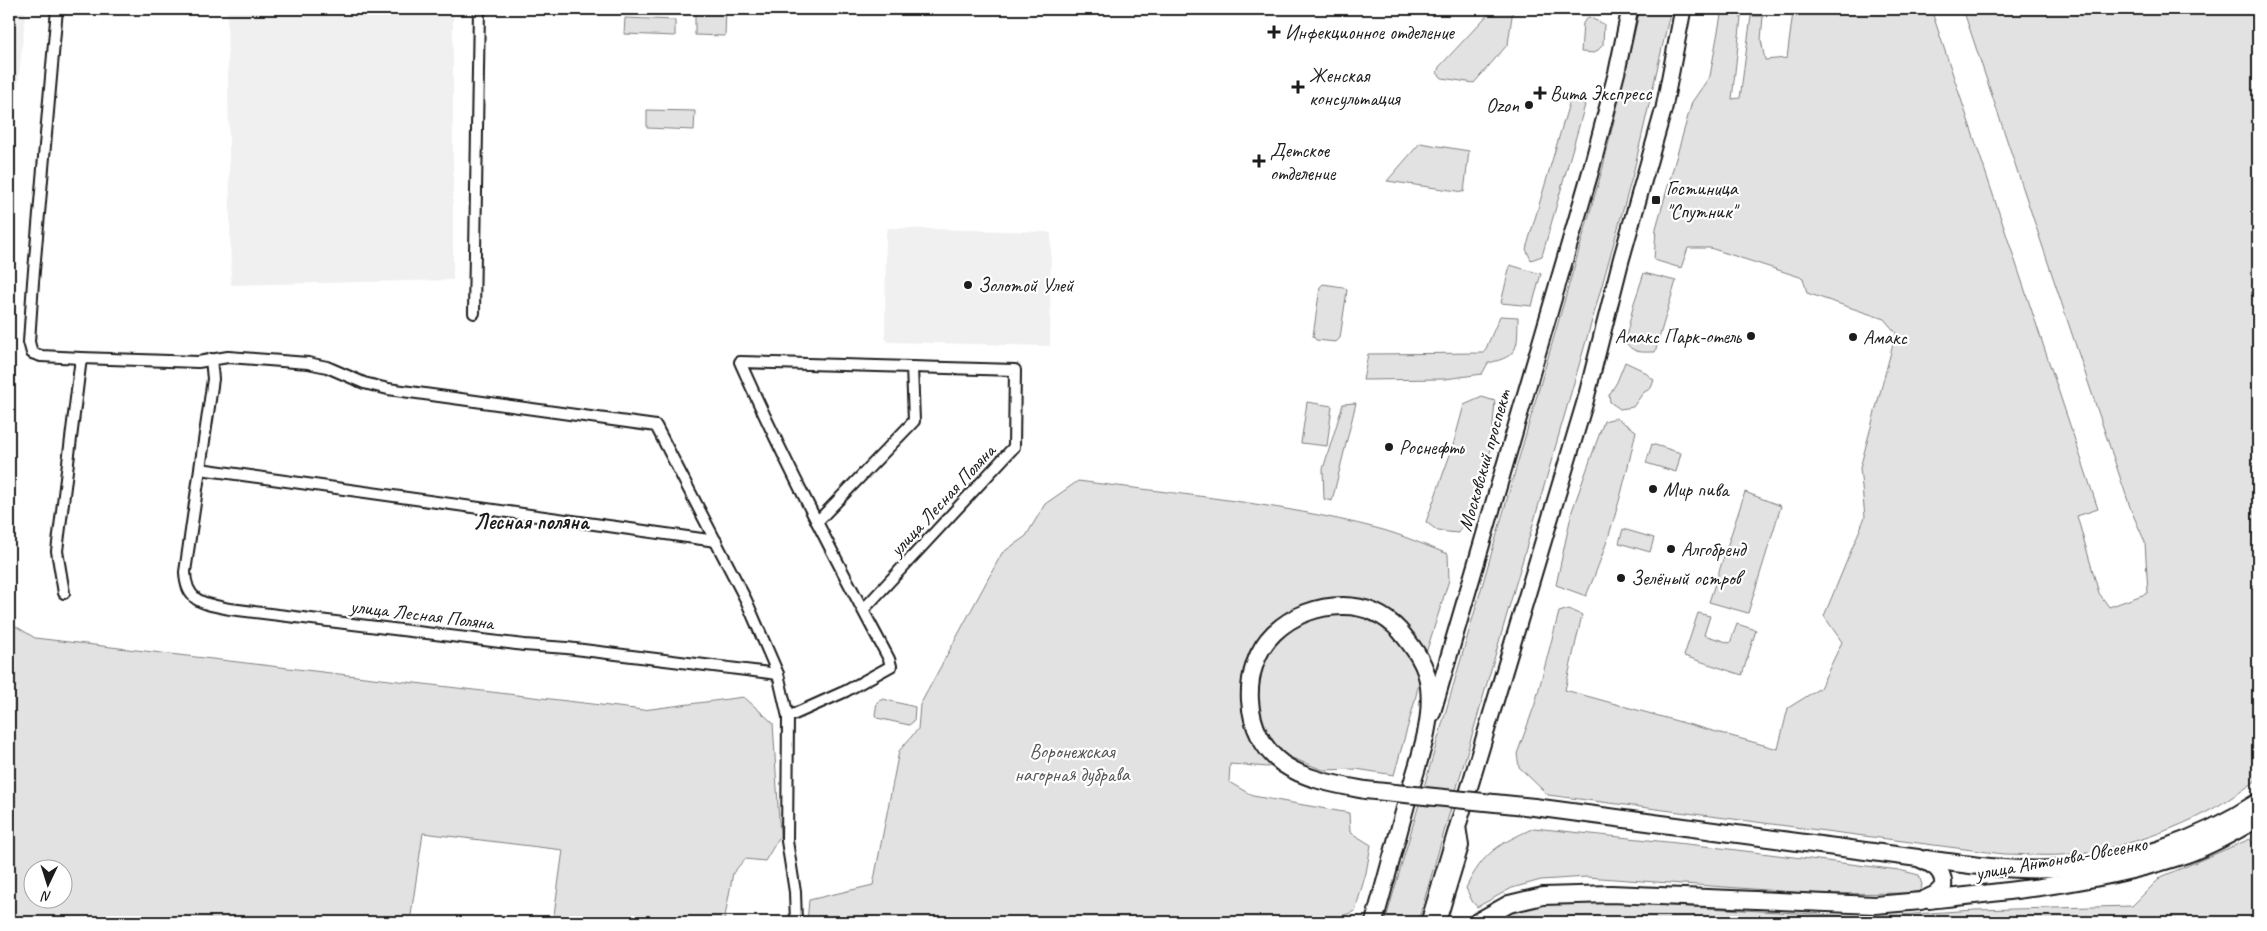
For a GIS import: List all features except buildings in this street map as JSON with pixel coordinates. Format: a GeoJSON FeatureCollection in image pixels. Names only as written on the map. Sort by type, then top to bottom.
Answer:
{"type":"FeatureCollection","features":[{"type":"Feature","properties":{"kind":"highway","name":"улица Антонова-Овсеенко"},"geometry":{"type":"LineString","coordinates":[[1428,725],[1429,686],[1422,661],[1412,645],[1393,624],[1380,614],[1365,609],[1330,606],[1300,615],[1274,633],[1258,657],[1250,691],[1251,715],[1264,744],[1283,764],[1298,771],[1338,784],[1366,790],[1534,807],[1918,858],[2026,869],[2086,866],[2134,856],[2185,839],[2221,824],[2258,802]]}},
{"type":"Feature","properties":{"kind":"highway","name":"Московский проспект"},"geometry":{"type":"LineString","coordinates":[[1374,922],[1428,725]]}},
{"type":"Feature","properties":{"kind":"highway","name":"улица Антонова-Овсеенко"},"geometry":{"type":"LineString","coordinates":[[1477,922],[1509,904],[1525,899],[1579,893],[1856,905],[1921,901],[2092,878],[2138,869],[2188,854],[2228,836],[2258,818]]}},
{"type":"Feature","properties":{"kind":"highway"},"geometry":{"type":"LineString","coordinates":[[1918,858],[1937,868],[1944,881],[1941,890],[1921,901]]}},
{"type":"Feature","properties":{"kind":"main road","name":"Московский проспект"},"geometry":{"type":"LineString","coordinates":[[1428,725],[1591,170],[1630,9]]}},
{"type":"Feature","properties":{"kind":"main road"},"geometry":{"type":"LineString","coordinates":[[1429,922],[1585,402],[1621,260],[1664,108],[1683,9]]}},
{"type":"Feature","properties":{"kind":"street"},"geometry":{"type":"LineString","coordinates":[[57,9],[29,342],[32,353],[41,356],[81,358],[195,362],[215,358],[308,363],[327,367],[364,383],[388,389],[656,426],[746,600],[778,674],[788,717],[787,841],[795,892],[796,922]]}},
{"type":"Feature","properties":{"kind":"street"},"geometry":{"type":"LineString","coordinates":[[474,313],[479,9]]}},
{"type":"Feature","properties":{"kind":"street"},"geometry":{"type":"LineString","coordinates":[[64,593],[57,551],[81,358]]}},
{"type":"Feature","properties":{"kind":"street","name":"улица Лесная Поляна"},"geometry":{"type":"LineString","coordinates":[[215,358],[185,572],[185,584],[188,591],[200,602],[230,608],[477,640],[576,649],[778,674]]}},
{"type":"Feature","properties":{"kind":"street"},"geometry":{"type":"LineString","coordinates":[[788,717],[838,695],[891,666],[817,522],[740,362],[912,367],[914,421],[817,522]]}},
{"type":"Feature","properties":{"kind":"street","name":"улица Лесная Поляна"},"geometry":{"type":"LineString","coordinates":[[863,610],[1014,447],[1015,370],[912,367]]}},
{"type":"Feature","properties":{"kind":"street"},"geometry":{"type":"LineString","coordinates":[[200,469],[716,541]]}},
{"type":"Feature","properties":{"kind":"street"},"geometry":{"type":"LineString","coordinates":[[1439,922],[1462,846],[1459,821]]}},
{"type":"Feature","properties":{"kind":"shaded area"},"geometry":{"type":"Polygon","coordinates":[[[9,9],[26,9],[9,167],[9,9]]]}},
{"type":"Feature","properties":{"kind":"shaded area"},"geometry":{"type":"Polygon","coordinates":[[[227,9],[453,9],[453,280],[231,285],[227,9]]]}},
{"type":"Feature","properties":{"kind":"shaded area","name":"Золотой Улей"},"geometry":{"type":"Polygon","coordinates":[[[889,228],[1047,232],[1051,234],[1050,346],[888,342],[885,337],[886,232],[889,228]]]}},
{"type":"Feature","properties":{"kind":"green space"},"geometry":{"type":"Polygon","coordinates":[[[695,9],[726,9],[725,36],[695,35],[695,9]]]}},
{"type":"Feature","properties":{"kind":"green space"},"geometry":{"type":"Polygon","coordinates":[[[1493,9],[1513,9],[1508,44],[1474,83],[1442,78],[1437,73],[1439,67],[1493,9]]]}},
{"type":"Feature","properties":{"kind":"green space"},"geometry":{"type":"Polygon","coordinates":[[[1640,9],[1671,9],[1633,174],[1597,303],[1418,922],[1385,922],[1603,167],[1640,9]]]}},
{"type":"Feature","properties":{"kind":"green space"},"geometry":{"type":"Polygon","coordinates":[[[1722,9],[1742,9],[1732,99],[1740,98],[1751,16],[1763,16],[1761,40],[1765,60],[1787,58],[1793,12],[1774,9],[1931,9],[2098,509],[2077,516],[2099,593],[2109,607],[2148,593],[2145,542],[2131,510],[1963,9],[2258,9],[2258,779],[2217,807],[2170,829],[2121,845],[2063,855],[2003,854],[1548,795],[1519,767],[1517,754],[1535,704],[1559,612],[1569,609],[1582,615],[1565,690],[1778,749],[1788,708],[1820,688],[1842,642],[1824,616],[1865,517],[1860,468],[1896,333],[1884,319],[1807,293],[1803,278],[1710,248],[1688,248],[1681,268],[1654,260],[1656,228],[1692,102],[1710,76],[1722,9]]]}},
{"type":"Feature","properties":{"kind":"green space"},"geometry":{"type":"Polygon","coordinates":[[[1588,17],[1604,24],[1603,45],[1595,53],[1581,52],[1583,23],[1588,17]]]}},
{"type":"Feature","properties":{"kind":"green space"},"geometry":{"type":"Polygon","coordinates":[[[625,18],[675,20],[675,36],[624,34],[625,18]]]}},
{"type":"Feature","properties":{"kind":"green space"},"geometry":{"type":"Polygon","coordinates":[[[1572,93],[1585,105],[1542,256],[1531,260],[1526,249],[1572,93]]]}},
{"type":"Feature","properties":{"kind":"green space"},"geometry":{"type":"Polygon","coordinates":[[[647,110],[695,111],[694,130],[647,128],[647,110]]]}},
{"type":"Feature","properties":{"kind":"green space"},"geometry":{"type":"Polygon","coordinates":[[[1420,143],[1469,151],[1464,192],[1387,181],[1420,143]]]}},
{"type":"Feature","properties":{"kind":"green space"},"geometry":{"type":"Polygon","coordinates":[[[1510,265],[1541,274],[1532,306],[1501,303],[1510,265]]]}},
{"type":"Feature","properties":{"kind":"green space"},"geometry":{"type":"Polygon","coordinates":[[[1644,273],[1676,281],[1655,352],[1634,350],[1625,341],[1634,303],[1644,273]]]}},
{"type":"Feature","properties":{"kind":"green space"},"geometry":{"type":"Polygon","coordinates":[[[1323,284],[1343,287],[1347,290],[1340,338],[1336,342],[1316,340],[1313,336],[1320,287],[1323,284]]]}},
{"type":"Feature","properties":{"kind":"green space"},"geometry":{"type":"Polygon","coordinates":[[[1500,316],[1518,317],[1517,343],[1512,353],[1488,363],[1482,374],[1445,379],[1363,380],[1368,354],[1484,353],[1500,316]]]}},
{"type":"Feature","properties":{"kind":"green space"},"geometry":{"type":"Polygon","coordinates":[[[1625,362],[1642,370],[1654,380],[1651,388],[1643,393],[1633,407],[1620,409],[1610,402],[1609,395],[1617,382],[1625,362]]]}},
{"type":"Feature","properties":{"kind":"green space"},"geometry":{"type":"Polygon","coordinates":[[[1482,397],[1495,401],[1491,448],[1478,503],[1458,533],[1438,531],[1426,522],[1452,449],[1464,405],[1482,397]]]}},
{"type":"Feature","properties":{"kind":"green space"},"geometry":{"type":"Polygon","coordinates":[[[1307,402],[1332,406],[1327,446],[1301,443],[1307,402]]]}},
{"type":"Feature","properties":{"kind":"green space"},"geometry":{"type":"Polygon","coordinates":[[[1356,403],[1332,501],[1324,499],[1323,469],[1343,404],[1356,403]]]}},
{"type":"Feature","properties":{"kind":"green space"},"geometry":{"type":"Polygon","coordinates":[[[1616,418],[1636,431],[1615,515],[1602,556],[1586,596],[1556,585],[1572,511],[1604,421],[1616,418]]]}},
{"type":"Feature","properties":{"kind":"green space"},"geometry":{"type":"Polygon","coordinates":[[[1652,444],[1681,453],[1676,472],[1646,463],[1652,444]]]}},
{"type":"Feature","properties":{"kind":"green space","name":"Воронежская нагорная дубрава"},"geometry":{"type":"Polygon","coordinates":[[[1078,481],[1228,500],[1339,519],[1385,530],[1448,554],[1449,580],[1426,653],[1394,775],[1356,769],[1323,770],[1292,758],[1268,767],[1230,764],[1229,782],[1253,796],[1349,813],[1350,832],[1371,845],[1366,873],[1355,911],[1342,916],[1341,922],[807,922],[809,900],[873,885],[899,751],[918,729],[920,705],[1002,553],[1026,536],[1045,504],[1078,481]]]}},
{"type":"Feature","properties":{"kind":"green space"},"geometry":{"type":"Polygon","coordinates":[[[1745,492],[1781,506],[1748,613],[1709,602],[1745,492]]]}},
{"type":"Feature","properties":{"kind":"green space"},"geometry":{"type":"Polygon","coordinates":[[[1623,529],[1654,538],[1650,552],[1619,543],[1623,529]]]}},
{"type":"Feature","properties":{"kind":"green space"},"geometry":{"type":"Polygon","coordinates":[[[1698,613],[1710,616],[1704,635],[1730,643],[1737,624],[1756,630],[1742,675],[1684,656],[1698,613]]]}},
{"type":"Feature","properties":{"kind":"green space"},"geometry":{"type":"Polygon","coordinates":[[[9,622],[35,638],[643,710],[744,697],[773,723],[780,836],[765,861],[745,859],[733,873],[724,922],[553,922],[563,850],[423,833],[410,922],[9,922],[9,622]]]}},
{"type":"Feature","properties":{"kind":"green space"},"geometry":{"type":"Polygon","coordinates":[[[883,699],[915,707],[914,721],[909,725],[877,718],[875,715],[877,702],[883,699]]]}},
{"type":"Feature","properties":{"kind":"green space"},"geometry":{"type":"Polygon","coordinates":[[[1534,828],[1696,845],[1899,870],[1919,875],[1922,885],[1920,891],[1910,893],[1821,894],[1587,877],[1541,880],[1512,888],[1477,907],[1466,888],[1479,866],[1493,850],[1534,828]]]}},
{"type":"Feature","properties":{"kind":"green space"},"geometry":{"type":"Polygon","coordinates":[[[2250,839],[2258,853],[2258,922],[1492,922],[1504,915],[1539,904],[1601,902],[1867,917],[1975,910],[2132,906],[2161,877],[2250,839]]]}},
{"type":"Feature","properties":{"kind":"place","name":"Инфекционное отделение"},"geometry":{"type":"Point","coordinates":[1274,32]}},
{"type":"Feature","properties":{"kind":"place","name":"Женская консультация"},"geometry":{"type":"Point","coordinates":[1298,87]}},
{"type":"Feature","properties":{"kind":"place","name":"Вита Экспресс"},"geometry":{"type":"Point","coordinates":[1540,93]}},
{"type":"Feature","properties":{"kind":"place","name":"Ozon"},"geometry":{"type":"Point","coordinates":[1529,105]}},
{"type":"Feature","properties":{"kind":"place","name":"Детское отделение"},"geometry":{"type":"Point","coordinates":[1259,161]}},
{"type":"Feature","properties":{"kind":"place","name":"Гостиница \"Спутник\""},"geometry":{"type":"Point","coordinates":[1656,200]}},
{"type":"Feature","properties":{"kind":"place","name":"Золотой Улей"},"geometry":{"type":"Point","coordinates":[968,285]}},
{"type":"Feature","properties":{"kind":"place","name":"Амакс Парк-отель"},"geometry":{"type":"Point","coordinates":[1751,336]}},
{"type":"Feature","properties":{"kind":"place","name":"Амакс"},"geometry":{"type":"Point","coordinates":[1853,337]}},
{"type":"Feature","properties":{"kind":"place","name":"Роснефть"},"geometry":{"type":"Point","coordinates":[1389,447]}},
{"type":"Feature","properties":{"kind":"place","name":"Мир пива"},"geometry":{"type":"Point","coordinates":[1653,489]}},
{"type":"Feature","properties":{"kind":"place","name":"Алгобренд"},"geometry":{"type":"Point","coordinates":[1671,549]}},
{"type":"Feature","properties":{"kind":"place","name":"Зелёный остров"},"geometry":{"type":"Point","coordinates":[1621,578]}},
{"type":"Feature","properties":{"kind":"district","name":"Лесная поляна"},"geometry":{"type":"Point","coordinates":[531,521]}}]}
